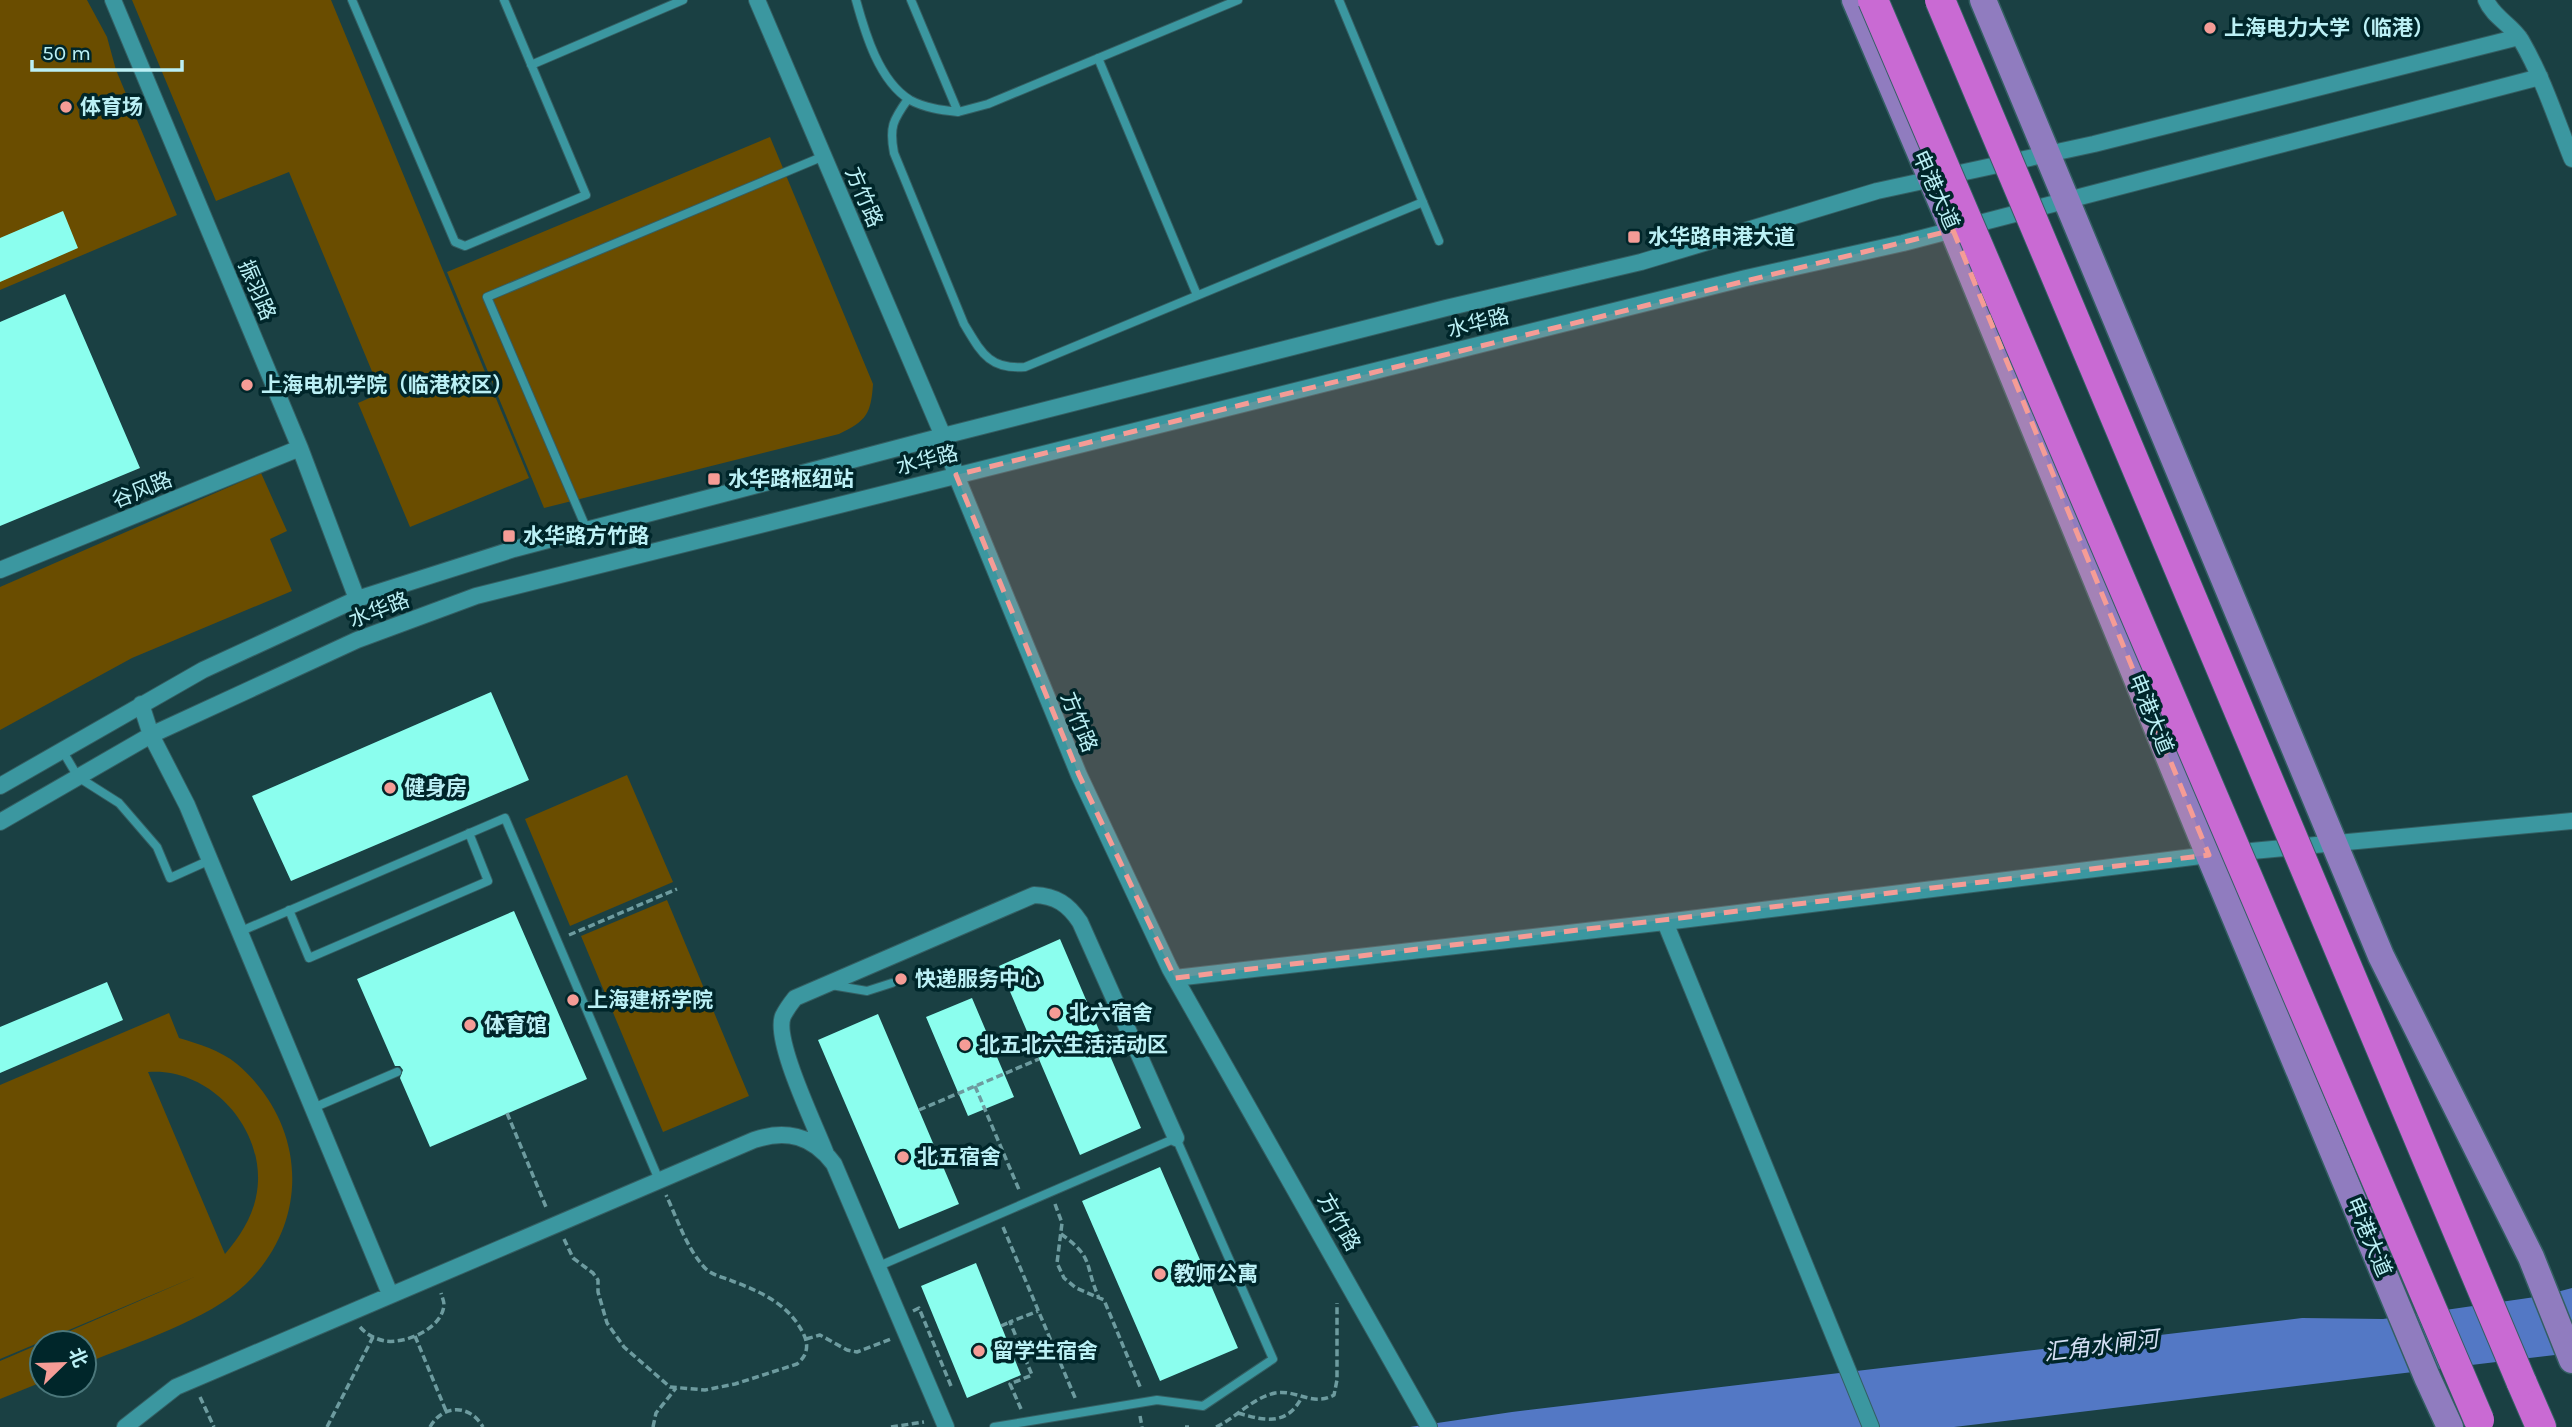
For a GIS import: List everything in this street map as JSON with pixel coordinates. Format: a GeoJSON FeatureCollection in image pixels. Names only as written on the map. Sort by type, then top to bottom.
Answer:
{"type":"FeatureCollection","features":[{"type":"Feature","properties":{"kind":"highway"},"geometry":{"type":"LineString","coordinates":[[1873,0],[2481,1423]]}},
{"type":"Feature","properties":{"kind":"highway"},"geometry":{"type":"LineString","coordinates":[[1940,0],[2541,1427]]}},
{"type":"Feature","properties":{"kind":"main road","name":"申港大道"},"geometry":{"type":"LineString","coordinates":[[1855,0],[1953,230],[2208,855],[2450,1427]]}},
{"type":"Feature","properties":{"kind":"main road"},"geometry":{"type":"LineString","coordinates":[[1983,0],[2382,956],[2531,1257],[2572,1360]]}},
{"type":"Feature","properties":{"kind":"street","name":"振羽路"},"geometry":{"type":"LineString","coordinates":[[113,0],[300,448],[358,599]]}},
{"type":"Feature","properties":{"kind":"street","name":"方竹路"},"geometry":{"type":"LineString","coordinates":[[757,0],[943,436],[956,475],[1079,775],[1175,978],[1419,1405],[1429,1427]]}},
{"type":"Feature","properties":{"kind":"street"},"geometry":{"type":"LineString","coordinates":[[2486,0],[2489,7],[2519,37],[2540,76],[2572,159]]}},
{"type":"Feature","properties":{"kind":"street","name":"水华路"},"geometry":{"type":"LineString","coordinates":[[0,786],[204,670],[358,599],[514,549],[943,436],[1446,308],[1641,262],[1877,191],[2048,154],[2519,37]]}},
{"type":"Feature","properties":{"kind":"street","name":"水华路"},"geometry":{"type":"LineString","coordinates":[[0,821],[151,735],[357,640],[476,596],[1733,281],[1903,243],[2540,76]]}},
{"type":"Feature","properties":{"kind":"street","name":"谷风路"},"geometry":{"type":"LineString","coordinates":[[0,570],[300,448]]}},
{"type":"Feature","properties":{"kind":"street"},"geometry":{"type":"LineString","coordinates":[[141,704],[151,735],[187,805],[390,1294]]}},
{"type":"Feature","properties":{"kind":"street"},"geometry":{"type":"LineString","coordinates":[[1175,978],[1665,922],[2208,855],[2572,821]]}},
{"type":"Feature","properties":{"kind":"street"},"geometry":{"type":"LineString","coordinates":[[945,1424],[841,1177],[826,1154],[781,1036],[782,1017],[795,998],[1034,895],[1056,898],[1066,904],[1080,922],[1176,1138]]}},
{"type":"Feature","properties":{"kind":"street"},"geometry":{"type":"LineString","coordinates":[[1665,922],[1871,1427]]}},
{"type":"Feature","properties":{"kind":"street"},"geometry":{"type":"LineString","coordinates":[[125,1427],[176,1387],[659,1180],[771,1135],[798,1137],[826,1154]]}},
{"type":"Feature","properties":{"kind":"lane"},"geometry":{"type":"LineString","coordinates":[[352,0],[455,242],[465,246],[586,194],[504,0]]}},
{"type":"Feature","properties":{"kind":"lane"},"geometry":{"type":"LineString","coordinates":[[531,65],[683,0]]}},
{"type":"Feature","properties":{"kind":"lane"},"geometry":{"type":"LineString","coordinates":[[856,0],[867,40],[887,77],[908,99],[929,108],[958,112],[988,104],[1238,0]]}},
{"type":"Feature","properties":{"kind":"lane"},"geometry":{"type":"LineString","coordinates":[[911,0],[958,112]]}},
{"type":"Feature","properties":{"kind":"lane"},"geometry":{"type":"LineString","coordinates":[[1339,0],[1439,241]]}},
{"type":"Feature","properties":{"kind":"lane"},"geometry":{"type":"LineString","coordinates":[[1098,58],[1197,295]]}},
{"type":"Feature","properties":{"kind":"lane"},"geometry":{"type":"LineString","coordinates":[[908,99],[895,117],[890,132],[894,153],[964,324],[978,347],[993,362],[1008,368],[1025,367],[1423,201]]}},
{"type":"Feature","properties":{"kind":"lane"},"geometry":{"type":"LineString","coordinates":[[587,530],[487,297],[824,156]]}},
{"type":"Feature","properties":{"kind":"lane"},"geometry":{"type":"LineString","coordinates":[[62,750],[78,777],[119,803],[157,847],[170,878],[210,860]]}},
{"type":"Feature","properties":{"kind":"lane"},"geometry":{"type":"LineString","coordinates":[[239,932],[505,818],[659,1180]]}},
{"type":"Feature","properties":{"kind":"lane"},"geometry":{"type":"LineString","coordinates":[[289,910],[309,958],[488,881],[469,833]]}},
{"type":"Feature","properties":{"kind":"lane"},"geometry":{"type":"LineString","coordinates":[[828,984],[867,991],[892,983]]}},
{"type":"Feature","properties":{"kind":"lane"},"geometry":{"type":"LineString","coordinates":[[313,1108],[397,1072]]}},
{"type":"Feature","properties":{"kind":"lane"},"geometry":{"type":"LineString","coordinates":[[879,1266],[1176,1138],[1273,1359],[1203,1406],[1157,1400],[994,1427]]}},
{"type":"Feature","properties":{"kind":"path"},"geometry":{"type":"LineString","coordinates":[[557,940],[677,889]]}},
{"type":"Feature","properties":{"kind":"path"},"geometry":{"type":"LineString","coordinates":[[919,1110],[1039,1059]]}},
{"type":"Feature","properties":{"kind":"path"},"geometry":{"type":"LineString","coordinates":[[975,1086],[1025,1203]]}},
{"type":"Feature","properties":{"kind":"path"},"geometry":{"type":"LineString","coordinates":[[507,1113],[546,1208]]}},
{"type":"Feature","properties":{"kind":"path"},"geometry":{"type":"LineString","coordinates":[[557,1224],[573,1258],[593,1272],[598,1280],[598,1292],[607,1323],[633,1356],[662,1381],[676,1388],[705,1390],[791,1367],[804,1358],[806,1339],[778,1303],[758,1291],[712,1273],[702,1265],[690,1246],[659,1180]]}},
{"type":"Feature","properties":{"kind":"path"},"geometry":{"type":"LineString","coordinates":[[1051,1193],[1062,1223],[1057,1263],[1064,1278],[1076,1289],[1104,1300],[1146,1402]]}},
{"type":"Feature","properties":{"kind":"path"},"geometry":{"type":"LineString","coordinates":[[998,1215],[1081,1413]]}},
{"type":"Feature","properties":{"kind":"path"},"geometry":{"type":"LineString","coordinates":[[1061,1234],[1077,1245],[1085,1255],[1091,1282],[1100,1300]]}},
{"type":"Feature","properties":{"kind":"path"},"geometry":{"type":"LineString","coordinates":[[360,1328],[385,1341],[415,1336],[436,1322],[444,1304],[441,1293]]}},
{"type":"Feature","properties":{"kind":"path"},"geometry":{"type":"LineString","coordinates":[[1216,1427],[1260,1399],[1275,1393],[1323,1401],[1334,1395],[1337,1380],[1337,1301]]}},
{"type":"Feature","properties":{"kind":"path"},"geometry":{"type":"LineString","coordinates":[[911,1312],[919,1308],[951,1386],[943,1389]]}},
{"type":"Feature","properties":{"kind":"path"},"geometry":{"type":"LineString","coordinates":[[1001,1326],[1038,1311]]}},
{"type":"Feature","properties":{"kind":"path"},"geometry":{"type":"LineString","coordinates":[[1010,1322],[1032,1375],[1010,1384],[1026,1422]]}},
{"type":"Feature","properties":{"kind":"path"},"geometry":{"type":"LineString","coordinates":[[806,1339],[820,1335],[856,1352],[906,1332]]}},
{"type":"Feature","properties":{"kind":"path"},"geometry":{"type":"LineString","coordinates":[[415,1336],[446,1411]]}},
{"type":"Feature","properties":{"kind":"path"},"geometry":{"type":"LineString","coordinates":[[327,1427],[373,1337]]}},
{"type":"Feature","properties":{"kind":"path"},"geometry":{"type":"LineString","coordinates":[[653,1427],[656,1413],[676,1388]]}},
{"type":"Feature","properties":{"kind":"path"},"geometry":{"type":"LineString","coordinates":[[200,1395],[214,1427]]}},
{"type":"Feature","properties":{"kind":"path"},"geometry":{"type":"LineString","coordinates":[[1238,1413],[1272,1420],[1288,1415],[1302,1397]]}},
{"type":"Feature","properties":{"kind":"path"},"geometry":{"type":"LineString","coordinates":[[430,1427],[434,1420],[446,1411],[460,1409],[477,1418],[483,1427]]}},
{"type":"Feature","properties":{"kind":"path"},"geometry":{"type":"LineString","coordinates":[[1141,1420],[1142,1427]]}},
{"type":"Feature","properties":{"kind":"path"},"geometry":{"type":"LineString","coordinates":[[891,1427],[945,1424]]}},
{"type":"Feature","properties":{"kind":"highlighted area"},"geometry":{"type":"Polygon","coordinates":[[[1953,230],[2209,855],[1175,978],[1079,775],[956,475],[1953,230]]]}},
{"type":"Feature","properties":{"kind":"shaded area","name":"体育场"},"geometry":{"type":"Polygon","coordinates":[[[0,0],[87,0],[107,37],[116,70],[177,215],[0,290],[0,0]]]}},
{"type":"Feature","properties":{"kind":"shaded area"},"geometry":{"type":"Polygon","coordinates":[[[132,0],[331,0],[529,478],[410,527],[358,403],[381,393],[289,172],[216,201],[132,0]]]}},
{"type":"Feature","properties":{"kind":"shaded area"},"geometry":{"type":"Polygon","coordinates":[[[770,137],[873,384],[866,415],[856,425],[839,434],[544,508],[447,272],[770,137]]]}},
{"type":"Feature","properties":{"kind":"shaded area"},"geometry":{"type":"Polygon","coordinates":[[[261,473],[287,531],[270,539],[292,591],[132,658],[0,730],[0,587],[261,473]]]}},
{"type":"Feature","properties":{"kind":"shaded area"},"geometry":{"type":"Polygon","coordinates":[[[627,775],[673,882],[570,926],[525,819],[627,775]]]}},
{"type":"Feature","properties":{"kind":"shaded area"},"geometry":{"type":"Polygon","coordinates":[[[667,900],[749,1096],[663,1132],[581,936],[667,900]]]}},
{"type":"Feature","properties":{"kind":"shaded area"},"geometry":{"type":"Polygon","coordinates":[[[169,1013],[179,1038],[216,1051],[237,1064],[260,1088],[277,1114],[288,1143],[292,1172],[290,1202],[282,1231],[267,1259],[246,1284],[212,1309],[169,1330],[98,1358],[98,1329],[74,1329],[197,1276],[71,1329],[28,1329],[28,1347],[0,1359],[0,1085],[169,1013]],[[148,1072],[225,1254],[238,1238],[255,1202],[258,1181],[256,1159],[250,1138],[226,1102],[190,1079],[169,1073],[148,1072]]]}},
{"type":"Feature","properties":{"kind":"shaded area"},"geometry":{"type":"Polygon","coordinates":[[[28,1349],[28,1388],[0,1399],[0,1361],[28,1349]]]}},
{"type":"Feature","properties":{"kind":"water","name":"汇角水闸河"},"geometry":{"type":"Polygon","coordinates":[[[2572,1288],[2572,1353],[1954,1427],[1410,1427],[1512,1412],[2302,1318],[2383,1319],[2542,1296],[2572,1288]]]}},
{"type":"Feature","properties":{"kind":"building"},"geometry":{"type":"Polygon","coordinates":[[[63,211],[78,248],[0,282],[0,238],[63,211]]]}},
{"type":"Feature","properties":{"kind":"building"},"geometry":{"type":"Polygon","coordinates":[[[65,294],[140,468],[0,526],[0,322],[65,294]]]}},
{"type":"Feature","properties":{"kind":"building","name":"健身房"},"geometry":{"type":"Polygon","coordinates":[[[491,692],[529,780],[291,881],[252,796],[491,692]]]}},
{"type":"Feature","properties":{"kind":"building","name":"体育馆"},"geometry":{"type":"Polygon","coordinates":[[[514,911],[587,1079],[430,1147],[400,1078],[403,1070],[400,1066],[395,1066],[357,979],[514,911]]]}},
{"type":"Feature","properties":{"kind":"building","name":"北六宿舍"},"geometry":{"type":"Polygon","coordinates":[[[1060,939],[1141,1128],[1080,1155],[999,966],[1060,939]]]}},
{"type":"Feature","properties":{"kind":"building"},"geometry":{"type":"Polygon","coordinates":[[[107,982],[123,1020],[0,1073],[0,1027],[107,982]]]}},
{"type":"Feature","properties":{"kind":"building","name":"北五北六生活活动区"},"geometry":{"type":"Polygon","coordinates":[[[972,998],[1014,1097],[968,1116],[926,1017],[972,998]]]}},
{"type":"Feature","properties":{"kind":"building","name":"北五宿舍"},"geometry":{"type":"Polygon","coordinates":[[[878,1014],[959,1204],[899,1229],[818,1040],[878,1014]]]}},
{"type":"Feature","properties":{"kind":"building","name":"教师公寓"},"geometry":{"type":"Polygon","coordinates":[[[1160,1167],[1238,1348],[1160,1381],[1082,1201],[1160,1167]]]}},
{"type":"Feature","properties":{"kind":"building","name":"留学生宿舍"},"geometry":{"type":"Polygon","coordinates":[[[976,1263],[1021,1375],[967,1398],[921,1286],[976,1263]]]}},
{"type":"Feature","properties":{"kind":"place","name":"上海电力大学（临港）"},"geometry":{"type":"Point","coordinates":[2210,28]}},
{"type":"Feature","properties":{"kind":"place","name":"体育场"},"geometry":{"type":"Point","coordinates":[66,107]}},
{"type":"Feature","properties":{"kind":"place","name":"水华路申港大道"},"geometry":{"type":"Point","coordinates":[1634,237]}},
{"type":"Feature","properties":{"kind":"place","name":"上海电机学院（临港校区）"},"geometry":{"type":"Point","coordinates":[247,385]}},
{"type":"Feature","properties":{"kind":"place","name":"水华路枢纽站"},"geometry":{"type":"Point","coordinates":[714,479]}},
{"type":"Feature","properties":{"kind":"place","name":"水华路方竹路"},"geometry":{"type":"Point","coordinates":[509,536]}},
{"type":"Feature","properties":{"kind":"place","name":"健身房"},"geometry":{"type":"Point","coordinates":[390,788]}},
{"type":"Feature","properties":{"kind":"place","name":"快递服务中心"},"geometry":{"type":"Point","coordinates":[901,979]}},
{"type":"Feature","properties":{"kind":"place","name":"上海建桥学院"},"geometry":{"type":"Point","coordinates":[573,1000]}},
{"type":"Feature","properties":{"kind":"place","name":"北六宿舍"},"geometry":{"type":"Point","coordinates":[1055,1013]}},
{"type":"Feature","properties":{"kind":"place","name":"体育馆"},"geometry":{"type":"Point","coordinates":[470,1025]}},
{"type":"Feature","properties":{"kind":"place","name":"北五北六生活活动区"},"geometry":{"type":"Point","coordinates":[965,1045]}},
{"type":"Feature","properties":{"kind":"place","name":"北五宿舍"},"geometry":{"type":"Point","coordinates":[903,1157]}},
{"type":"Feature","properties":{"kind":"place","name":"教师公寓"},"geometry":{"type":"Point","coordinates":[1160,1274]}},
{"type":"Feature","properties":{"kind":"place","name":"留学生宿舍"},"geometry":{"type":"Point","coordinates":[979,1351]}}]}
